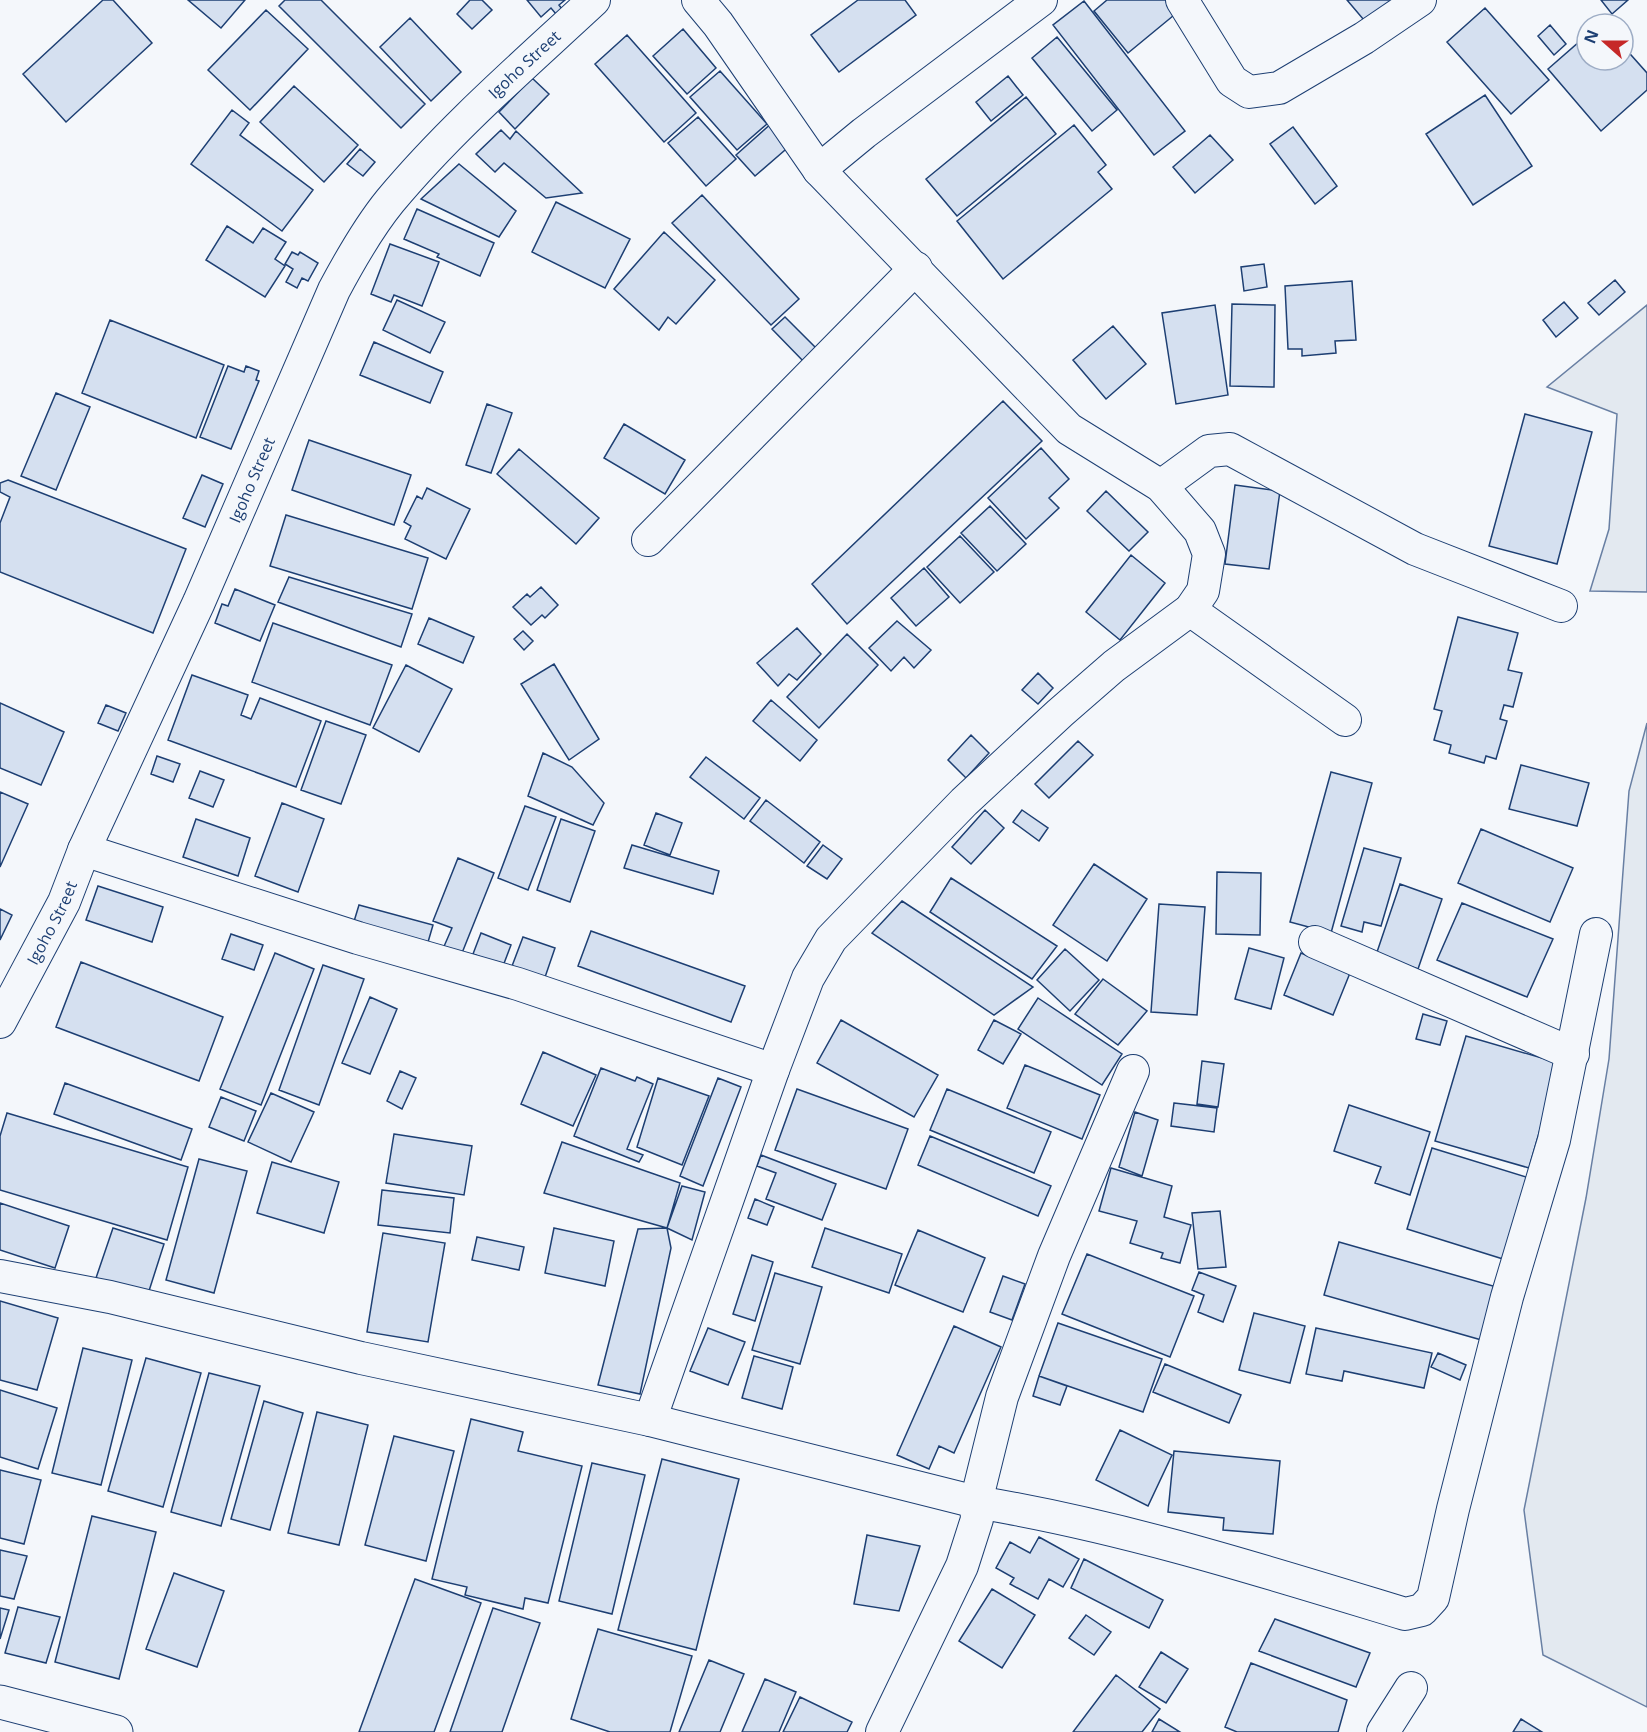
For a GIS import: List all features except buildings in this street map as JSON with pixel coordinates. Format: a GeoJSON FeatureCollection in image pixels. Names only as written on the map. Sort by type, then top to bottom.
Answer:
{"type":"FeatureCollection","features":[{"type":"Feature","properties":{"kind":"street","name":"Igoho Street"},"geometry":{"type":"LineString","coordinates":[[0,1022],[64,902],[84,850],[199,602],[334,290],[360,243],[388,203],[432,154],[594,0]]}},
{"type":"Feature","properties":{"kind":"street"},"geometry":{"type":"LineString","coordinates":[[650,1420],[773,1070],[808,978],[831,939],[964,802],[1034,737],[1114,666],[1190,610],[1203,591],[1209,554],[1200,531],[1161,486],[1069,429],[819,170],[718,24],[698,0]]}},
{"type":"Feature","properties":{"kind":"street"},"geometry":{"type":"LineString","coordinates":[[819,170],[864,133],[1041,0]]}},
{"type":"Feature","properties":{"kind":"street"},"geometry":{"type":"LineString","coordinates":[[1182,0],[1232,81],[1250,92],[1280,88],[1364,38],[1420,0]]}},
{"type":"Feature","properties":{"kind":"street"},"geometry":{"type":"LineString","coordinates":[[648,540],[916,268]]}},
{"type":"Feature","properties":{"kind":"street"},"geometry":{"type":"LineString","coordinates":[[1161,486],[1209,451],[1230,449],[1415,549],[1561,606]]}},
{"type":"Feature","properties":{"kind":"street"},"geometry":{"type":"LineString","coordinates":[[1190,610],[1345,720]]}},
{"type":"Feature","properties":{"kind":"street"},"geometry":{"type":"LineString","coordinates":[[84,850],[358,938],[518,984],[773,1070]]}},
{"type":"Feature","properties":{"kind":"street"},"geometry":{"type":"LineString","coordinates":[[0,1276],[110,1297],[361,1358],[650,1420],[976,1502],[1026,1510],[1218,1558],[1405,1614],[1422,1610],[1433,1598],[1453,1509],[1507,1297],[1554,1140],[1574,1054],[1596,934]]}},
{"type":"Feature","properties":{"kind":"street"},"geometry":{"type":"LineString","coordinates":[[1315,942],[1574,1054]]}},
{"type":"Feature","properties":{"kind":"street"},"geometry":{"type":"LineString","coordinates":[[882,1732],[962,1566],[977,1519],[976,1502],[1002,1397],[1054,1256],[1133,1071]]}},
{"type":"Feature","properties":{"kind":"street"},"geometry":{"type":"LineString","coordinates":[[1383,1732],[1411,1688]]}},
{"type":"Feature","properties":{"kind":"street"},"geometry":{"type":"LineString","coordinates":[[0,1702],[116,1732]]}},
{"type":"Feature","properties":{"kind":"shaded area"},"geometry":{"type":"Polygon","coordinates":[[[1647,305],[1647,592],[1590,591],[1609,529],[1617,414],[1547,387],[1647,305]]]}},
{"type":"Feature","properties":{"kind":"shaded area"},"geometry":{"type":"Polygon","coordinates":[[[1647,723],[1647,1707],[1543,1655],[1524,1510],[1586,1198],[1609,1059],[1629,791],[1647,723]]]}}]}
